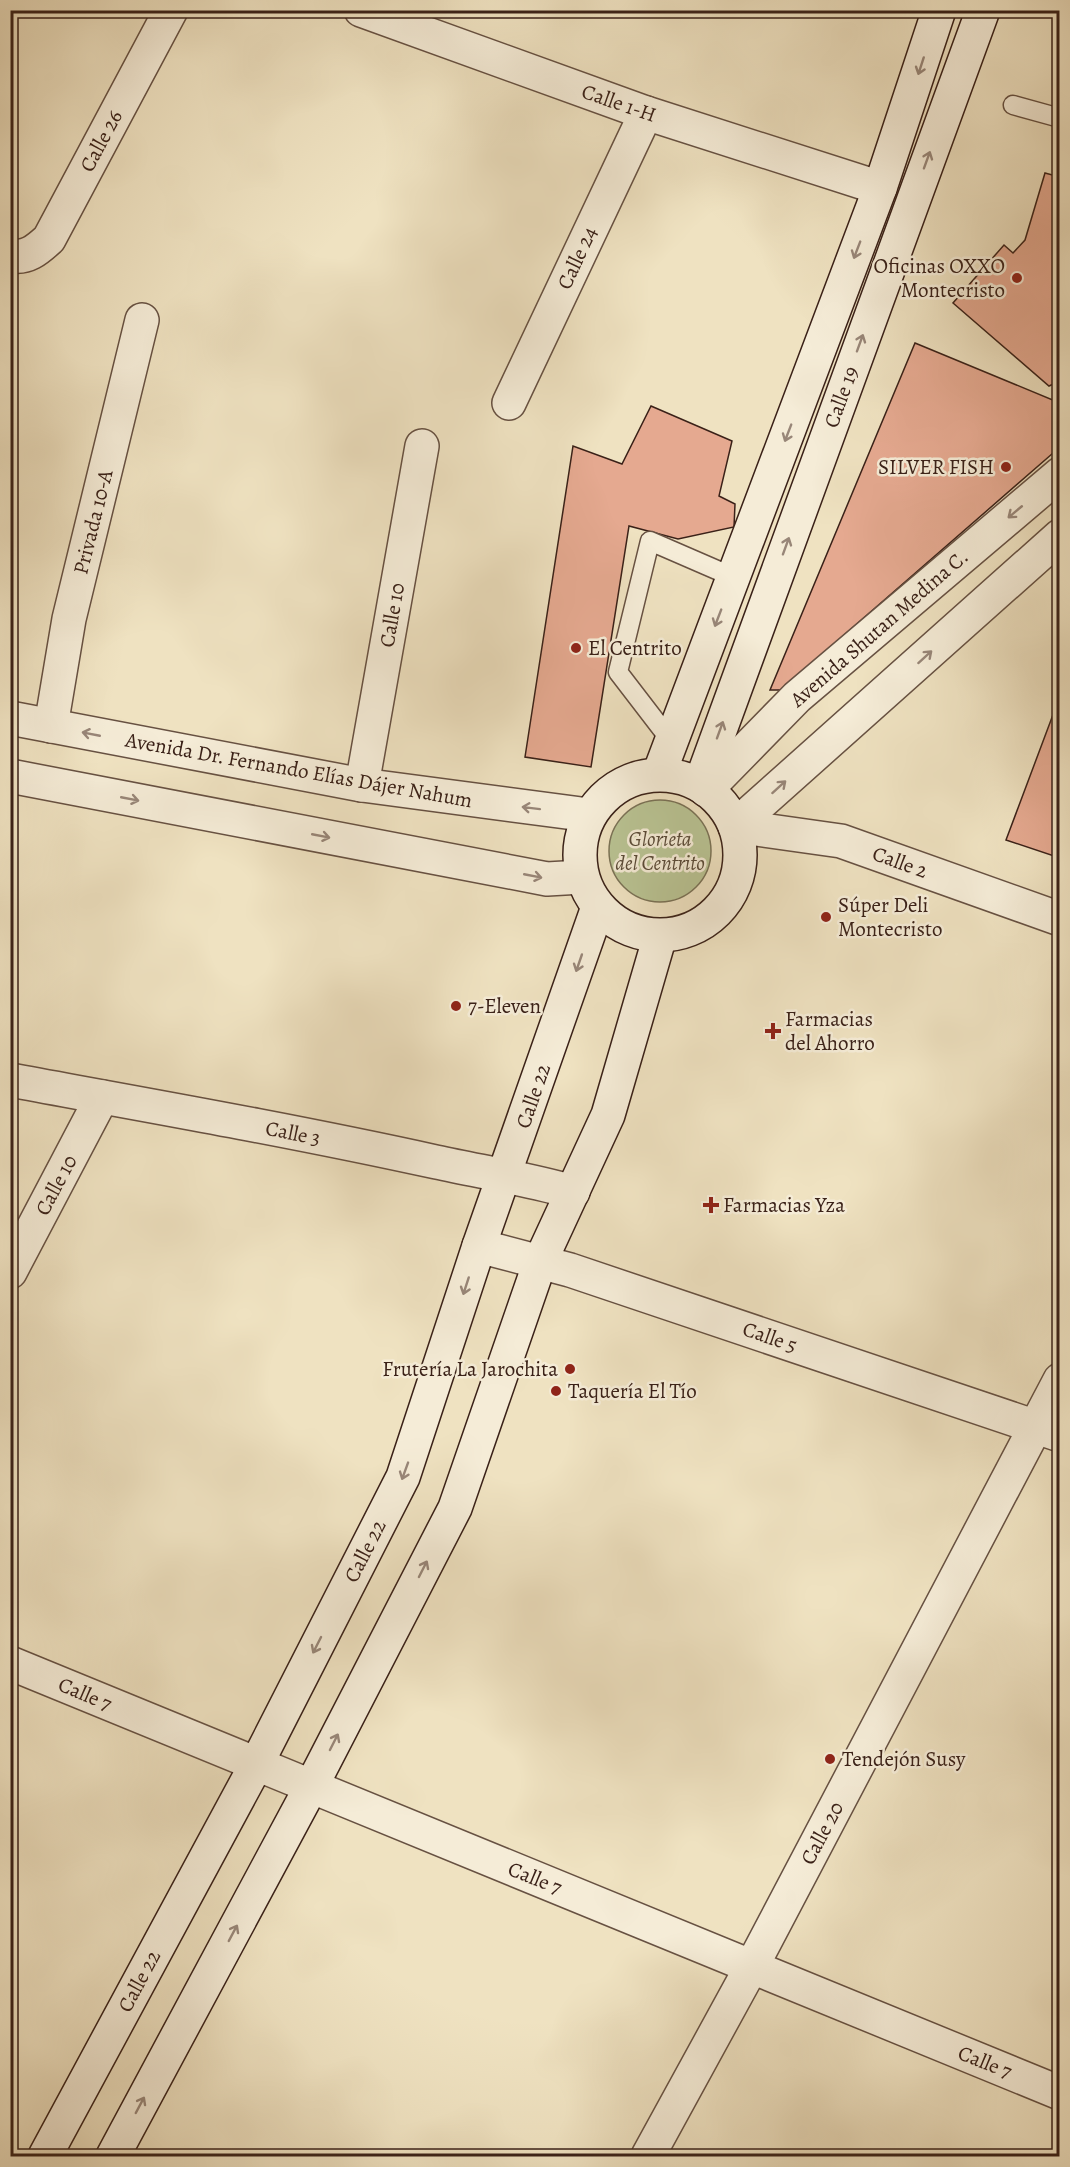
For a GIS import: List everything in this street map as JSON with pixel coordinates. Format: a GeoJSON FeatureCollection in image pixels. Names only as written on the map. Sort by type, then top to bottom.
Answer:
{"type":"FeatureCollection","features":[{"type":"Feature","properties":{"kind":"street","name":"Calle 26"},"geometry":{"type":"LineString","coordinates":[[14,256],[34,252],[49,239],[171,10]]}},
{"type":"Feature","properties":{"kind":"street","name":"Calle 1-H"},"geometry":{"type":"LineString","coordinates":[[361,10],[646,113],[880,188]]}},
{"type":"Feature","properties":{"kind":"street","name":"Calle 19"},"geometry":{"type":"LineString","coordinates":[[659,774],[880,188],[939,10]]}},
{"type":"Feature","properties":{"kind":"street","name":"Calle 19"},"geometry":{"type":"LineString","coordinates":[[703,787],[983,10]]}},
{"type":"Feature","properties":{"kind":"street","name":"Calle 24"},"geometry":{"type":"LineString","coordinates":[[509,403],[646,113]]}},
{"type":"Feature","properties":{"kind":"street","name":"Privada 10-A"},"geometry":{"type":"LineString","coordinates":[[51,726],[69,619],[142,320]]}},
{"type":"Feature","properties":{"kind":"street","name":"Calle 10"},"geometry":{"type":"LineString","coordinates":[[362,785],[422,446]]}},
{"type":"Feature","properties":{"kind":"street","name":"Avenida Shutan Medina C."},"geometry":{"type":"LineString","coordinates":[[703,787],[798,697],[1059,474]]}},
{"type":"Feature","properties":{"kind":"street"},"geometry":{"type":"LineString","coordinates":[[735,826],[1059,536]]}},
{"type":"Feature","properties":{"kind":"street","name":"Avenida Dr. Fernando Elías Dájer Nahum"},"geometry":{"type":"LineString","coordinates":[[10,718],[362,785],[589,815]]}},
{"type":"Feature","properties":{"kind":"street"},"geometry":{"type":"LineString","coordinates":[[659,774],[680,777],[703,787],[727,810],[735,826],[741,853],[736,882],[722,908],[694,928],[660,936],[626,928],[598,908],[582,877],[579,856],[582,835],[589,815],[602,798],[628,781],[659,774]]}},
{"type":"Feature","properties":{"kind":"street"},"geometry":{"type":"LineString","coordinates":[[10,776],[547,879],[582,877]]}},
{"type":"Feature","properties":{"kind":"street","name":"Calle 2"},"geometry":{"type":"LineString","coordinates":[[735,826],[841,841],[1059,918]]}},
{"type":"Feature","properties":{"kind":"street","name":"Calle 22"},"geometry":{"type":"LineString","coordinates":[[45,2157],[256,1765],[403,1477],[479,1246],[598,908]]}},
{"type":"Feature","properties":{"kind":"street"},"geometry":{"type":"LineString","coordinates":[[113,2157],[311,1787],[455,1508],[540,1262],[608,1115],[660,936]]}},
{"type":"Feature","properties":{"kind":"street","name":"Calle 3"},"geometry":{"type":"LineString","coordinates":[[10,1080],[386,1151],[505,1177],[529,1179],[573,1192]]}},
{"type":"Feature","properties":{"kind":"street","name":"Calle 10"},"geometry":{"type":"LineString","coordinates":[[10,1272],[102,1097]]}},
{"type":"Feature","properties":{"kind":"street","name":"Calle 5"},"geometry":{"type":"LineString","coordinates":[[479,1246],[540,1262],[1047,1431]]}},
{"type":"Feature","properties":{"kind":"street","name":"Calle 20"},"geometry":{"type":"LineString","coordinates":[[648,2157],[1047,1431],[1059,1380]]}},
{"type":"Feature","properties":{"kind":"street","name":"Calle 7"},"geometry":{"type":"LineString","coordinates":[[10,1663],[1059,2093]]}},
{"type":"Feature","properties":{"kind":"lane"},"geometry":{"type":"LineString","coordinates":[[1013,105],[1059,118]]}},
{"type":"Feature","properties":{"kind":"lane"},"geometry":{"type":"LineString","coordinates":[[671,741],[618,672],[650,541],[733,577]]}},
{"type":"Feature","properties":{"kind":"green space","name":"Glorieta del Centrito"},"geometry":{"type":"Polygon","coordinates":[[[660,800],[680,804],[696,815],[707,831],[711,851],[707,871],[696,887],[680,898],[660,902],[640,898],[624,887],[613,871],[609,851],[613,831],[624,815],[640,804],[660,800]]]}},
{"type":"Feature","properties":{"kind":"building","name":"Oficinas OXXO Montecristo"},"geometry":{"type":"Polygon","coordinates":[[[1045,173],[1060,177],[1060,381],[1049,386],[953,303],[1004,245],[1013,253],[1025,240],[1045,173]]]}},
{"type":"Feature","properties":{"kind":"building"},"geometry":{"type":"Polygon","coordinates":[[[915,343],[1060,403],[1060,447],[781,690],[770,690],[915,343]]]}},
{"type":"Feature","properties":{"kind":"building","name":"El Centrito"},"geometry":{"type":"Polygon","coordinates":[[[651,406],[732,441],[719,496],[735,504],[734,527],[678,539],[629,526],[591,767],[525,757],[573,446],[622,464],[651,406]]]}},
{"type":"Feature","properties":{"kind":"building"},"geometry":{"type":"Polygon","coordinates":[[[1060,696],[1060,858],[1006,840],[1060,696]]]}},
{"type":"Feature","properties":{"kind":"place","name":"Oficinas OXXO Montecristo"},"geometry":{"type":"Point","coordinates":[1017,278]}},
{"type":"Feature","properties":{"kind":"place","name":"SILVER FISH"},"geometry":{"type":"Point","coordinates":[1006,467]}},
{"type":"Feature","properties":{"kind":"place","name":"El Centrito"},"geometry":{"type":"Point","coordinates":[576,648]}},
{"type":"Feature","properties":{"kind":"place","name":"Súper Deli Montecristo"},"geometry":{"type":"Point","coordinates":[826,917]}},
{"type":"Feature","properties":{"kind":"place","name":"7-Eleven"},"geometry":{"type":"Point","coordinates":[456,1006]}},
{"type":"Feature","properties":{"kind":"place","name":"Farmacias del Ahorro"},"geometry":{"type":"Point","coordinates":[773,1031]}},
{"type":"Feature","properties":{"kind":"place","name":"Farmacias Yza"},"geometry":{"type":"Point","coordinates":[711,1205]}},
{"type":"Feature","properties":{"kind":"place","name":"Frutería La Jarochita"},"geometry":{"type":"Point","coordinates":[570,1369]}},
{"type":"Feature","properties":{"kind":"place","name":"Taquería El Tío"},"geometry":{"type":"Point","coordinates":[556,1391]}},
{"type":"Feature","properties":{"kind":"place","name":"Tendejón Susy"},"geometry":{"type":"Point","coordinates":[830,1759]}}]}
